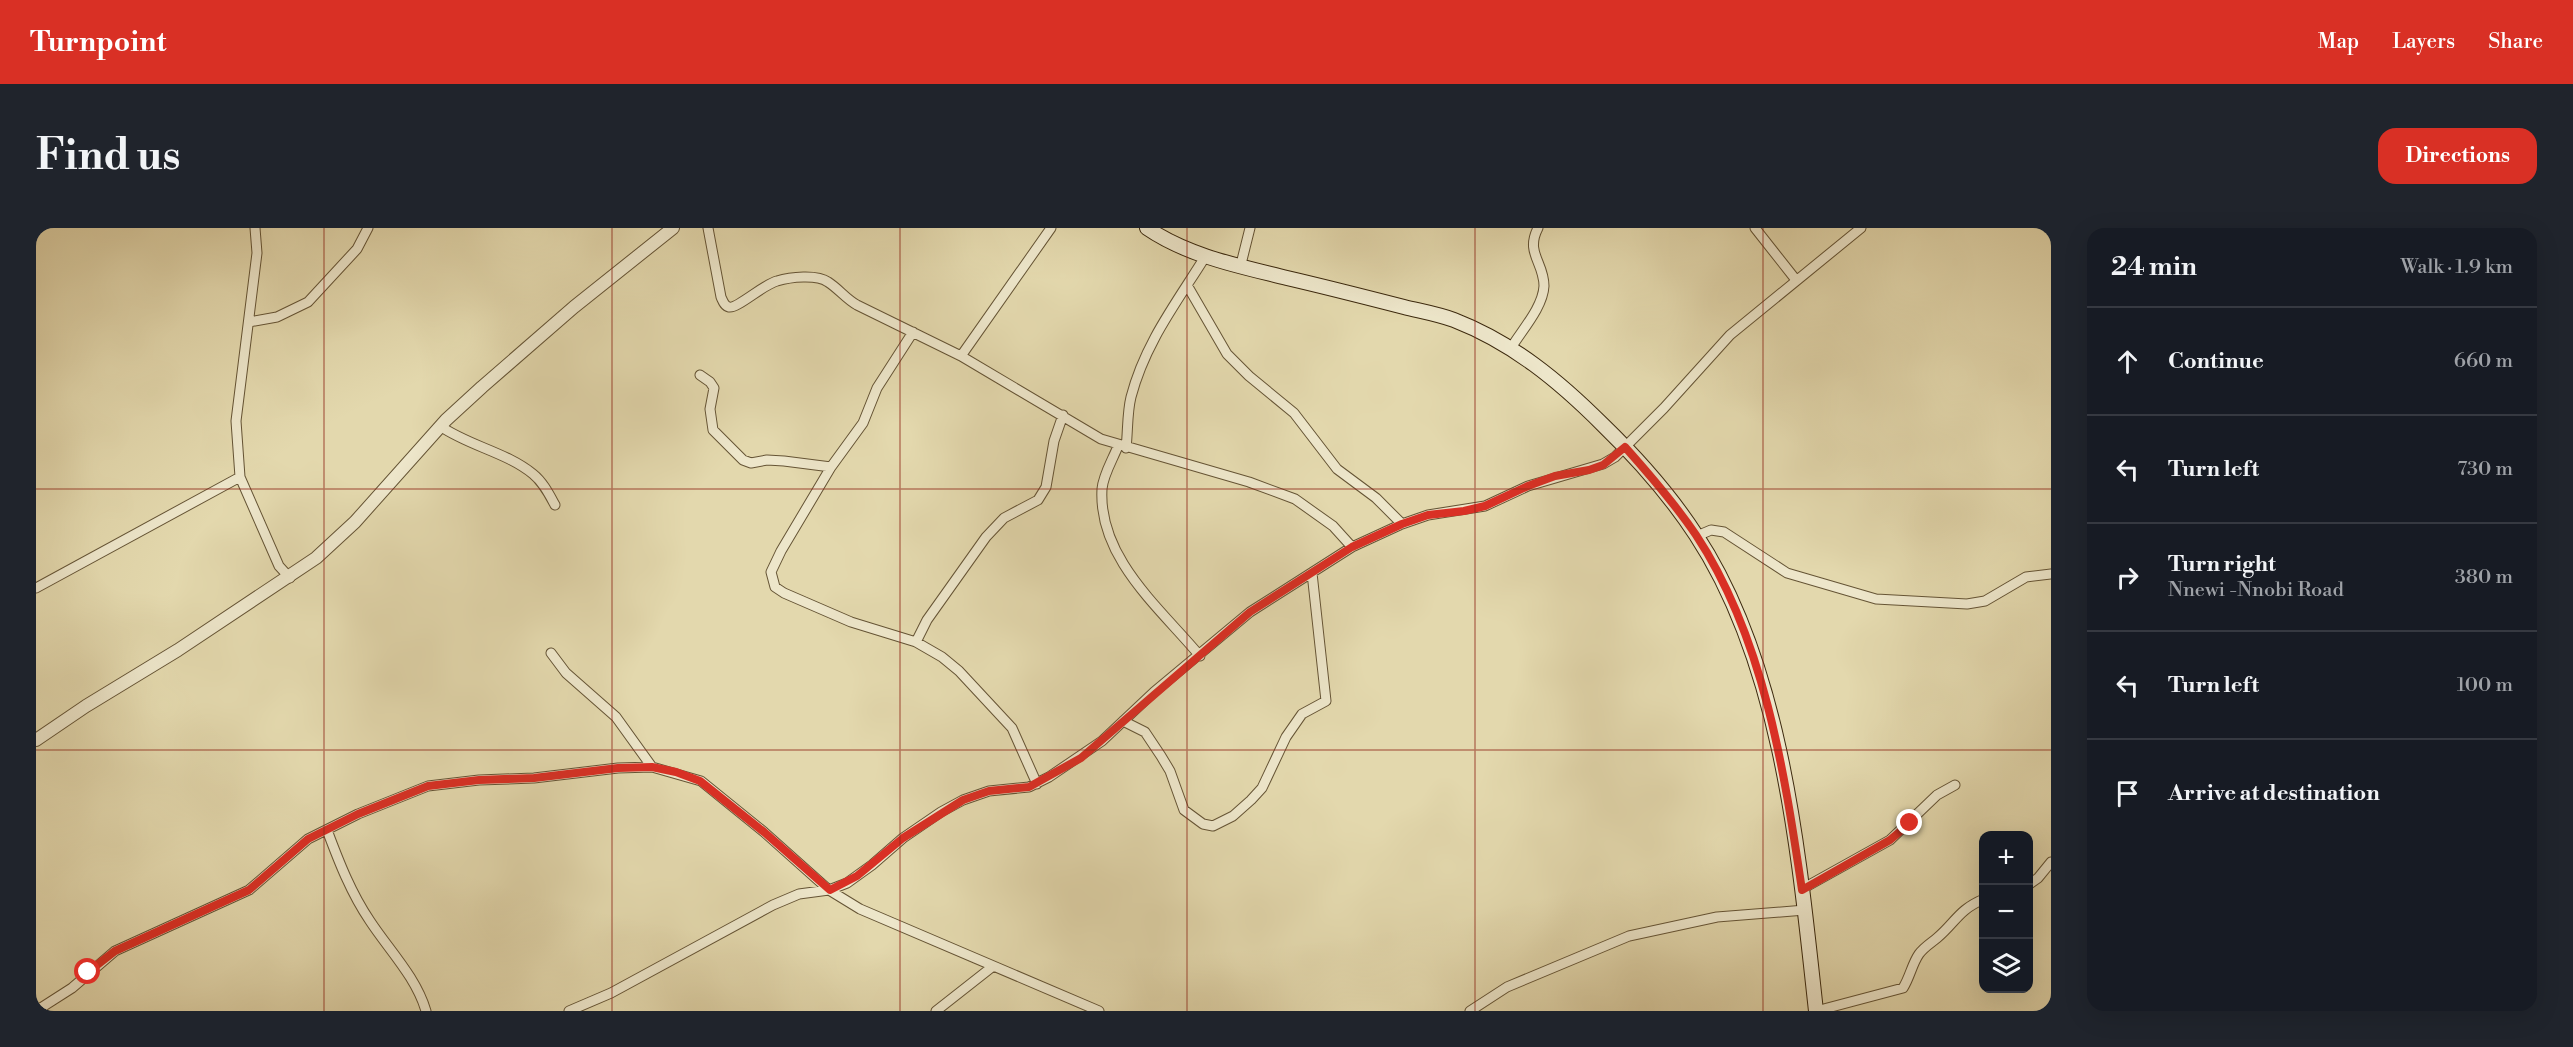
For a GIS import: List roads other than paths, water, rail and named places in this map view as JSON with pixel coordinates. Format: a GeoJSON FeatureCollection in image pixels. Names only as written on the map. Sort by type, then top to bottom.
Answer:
{"type":"FeatureCollection","features":[{"type":"Feature","properties":{"kind":"main road"},"geometry":{"type":"LineString","coordinates":[[1146,228],[1205,257],[1240,268],[1451,319],[1494,337],[1570,392],[1625,447],[1697,536],[1745,634],[1767,704],[1787,790],[1805,910],[1816,1011]]}},
{"type":"Feature","properties":{"kind":"street"},"geometry":{"type":"LineString","coordinates":[[255,228],[257,253],[236,422],[240,477],[279,566],[290,578]]}},
{"type":"Feature","properties":{"kind":"street"},"geometry":{"type":"LineString","coordinates":[[249,322],[277,316],[308,302],[357,249],[368,228]]}},
{"type":"Feature","properties":{"kind":"street"},"geometry":{"type":"LineString","coordinates":[[36,740],[290,578],[325,551],[355,522],[440,426],[557,322],[672,228]]}},
{"type":"Feature","properties":{"kind":"street"},"geometry":{"type":"LineString","coordinates":[[708,228],[721,297],[725,305],[730,308],[738,306],[766,284],[780,280],[813,278],[826,280],[844,297],[857,305],[961,356],[1063,415],[1088,433],[1122,447],[1249,482],[1295,499],[1333,526],[1352,547]]}},
{"type":"Feature","properties":{"kind":"street"},"geometry":{"type":"LineString","coordinates":[[961,356],[1051,228]]}},
{"type":"Feature","properties":{"kind":"street"},"geometry":{"type":"LineString","coordinates":[[1240,268],[1250,228]]}},
{"type":"Feature","properties":{"kind":"street"},"geometry":{"type":"LineString","coordinates":[[1511,348],[1539,302],[1544,288],[1543,274],[1532,245],[1538,228]]}},
{"type":"Feature","properties":{"kind":"street"},"geometry":{"type":"LineString","coordinates":[[1755,228],[1796,280]]}},
{"type":"Feature","properties":{"kind":"street"},"geometry":{"type":"LineString","coordinates":[[569,1011],[610,993],[773,905],[799,894],[830,890],[857,876],[903,838],[963,800],[989,791],[1021,789],[1037,784],[1081,758],[1162,685],[1200,656],[1250,612],[1352,547],[1428,515],[1485,506],[1528,486],[1603,465],[1625,447],[1688,383],[1730,335],[1861,228]]}},
{"type":"Feature","properties":{"kind":"street"},"geometry":{"type":"LineString","coordinates":[[1200,656],[1148,598],[1110,540],[1102,488],[1122,447],[1131,397],[1148,347],[1205,257]]}},
{"type":"Feature","properties":{"kind":"street"},"geometry":{"type":"LineString","coordinates":[[1187,285],[1227,354],[1249,376],[1280,399],[1294,413],[1337,469],[1376,498],[1402,524]]}},
{"type":"Feature","properties":{"kind":"street"},"geometry":{"type":"LineString","coordinates":[[913,332],[877,388],[863,423],[831,467],[781,551],[771,572],[772,581],[775,587],[784,594],[825,612],[916,642],[942,657],[959,671],[1012,728],[1037,784]]}},
{"type":"Feature","properties":{"kind":"street"},"geometry":{"type":"LineString","coordinates":[[700,375],[714,388],[710,409],[713,430],[743,460],[752,463],[767,460],[831,467]]}},
{"type":"Feature","properties":{"kind":"street"},"geometry":{"type":"LineString","coordinates":[[916,642],[927,620],[986,537],[1004,518],[1038,500],[1046,487],[1054,441],[1063,415]]}},
{"type":"Feature","properties":{"kind":"street"},"geometry":{"type":"LineString","coordinates":[[440,426],[459,439],[494,453],[534,475],[555,505]]}},
{"type":"Feature","properties":{"kind":"street"},"geometry":{"type":"LineString","coordinates":[[36,588],[240,477]]}},
{"type":"Feature","properties":{"kind":"street"},"geometry":{"type":"LineString","coordinates":[[1697,536],[1711,530],[1724,532],[1787,573],[1876,599],[1967,604],[1985,601],[2025,577],[2051,574]]}},
{"type":"Feature","properties":{"kind":"street"},"geometry":{"type":"LineString","coordinates":[[1123,721],[1145,732],[1170,771],[1180,802],[1191,817],[1203,824],[1213,826],[1233,816],[1262,788],[1286,737],[1302,714],[1326,701],[1312,573]]}},
{"type":"Feature","properties":{"kind":"street"},"geometry":{"type":"LineString","coordinates":[[550,653],[566,673],[615,717],[652,767]]}},
{"type":"Feature","properties":{"kind":"street"},"geometry":{"type":"LineString","coordinates":[[36,1011],[72,988],[115,951],[249,890],[308,839],[428,786],[479,780],[579,774],[618,768],[652,767],[700,781],[764,832],[830,890],[860,909],[1078,1007],[1099,1011]]}},
{"type":"Feature","properties":{"kind":"street"},"geometry":{"type":"LineString","coordinates":[[1802,890],[1890,840],[1937,795],[1955,785]]}},
{"type":"Feature","properties":{"kind":"street"},"geometry":{"type":"LineString","coordinates":[[327,830],[346,880],[358,903],[413,984],[426,1011]]}},
{"type":"Feature","properties":{"kind":"street"},"geometry":{"type":"LineString","coordinates":[[2033,882],[2051,862]]}},
{"type":"Feature","properties":{"kind":"street"},"geometry":{"type":"LineString","coordinates":[[1816,1011],[1903,988],[1923,948],[1938,937],[1961,911],[1979,901]]}},
{"type":"Feature","properties":{"kind":"street"},"geometry":{"type":"LineString","coordinates":[[1470,1011],[1507,987],[1629,936],[1717,917],[1805,910]]}},
{"type":"Feature","properties":{"kind":"street"},"geometry":{"type":"LineString","coordinates":[[936,1011],[992,967]]}}]}
